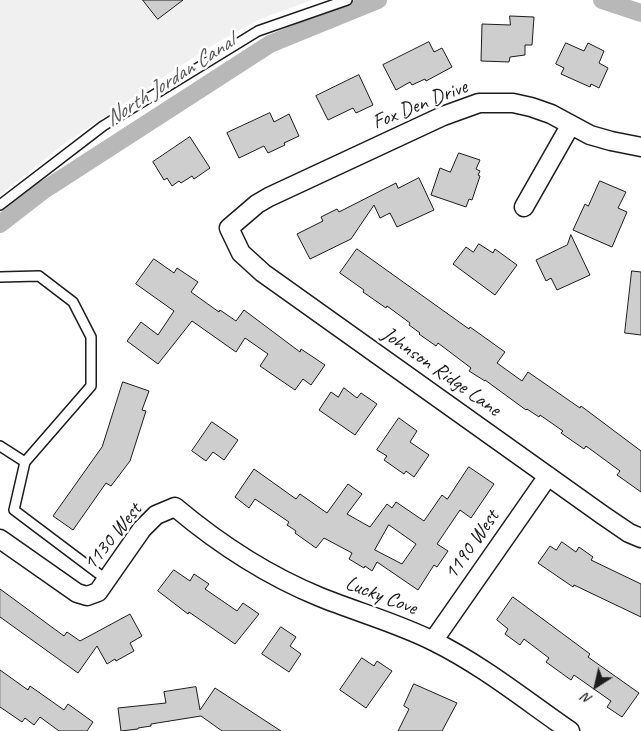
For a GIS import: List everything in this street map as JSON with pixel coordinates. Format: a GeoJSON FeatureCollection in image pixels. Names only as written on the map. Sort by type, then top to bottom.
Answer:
{"type":"FeatureCollection","features":[{"type":"Feature","properties":{"kind":"street","name":"Fox Den Drive"},"geometry":{"type":"LineString","coordinates":[[229,228],[257,204],[269,197],[462,108],[479,104],[513,103],[531,107],[551,114],[570,126],[597,137],[641,147]]}},
{"type":"Feature","properties":{"kind":"street"},"geometry":{"type":"LineString","coordinates":[[524,208],[570,126]]}},
{"type":"Feature","properties":{"kind":"street","name":"Johnson Ridge Lane"},"geometry":{"type":"LineString","coordinates":[[229,228],[241,253],[262,273],[629,533],[641,538]]}},
{"type":"Feature","properties":{"kind":"street","name":"1190 West"},"geometry":{"type":"LineString","coordinates":[[433,641],[548,476]]}},
{"type":"Feature","properties":{"kind":"street","name":"1130 West"},"geometry":{"type":"LineString","coordinates":[[0,539],[77,593],[87,596],[98,592],[142,529],[156,515],[175,506]]}},
{"type":"Feature","properties":{"kind":"street","name":"Lucky Cove"},"geometry":{"type":"LineString","coordinates":[[175,506],[206,533],[247,561],[318,596],[433,641],[497,680],[570,731]]}},
{"type":"Feature","properties":{"kind":"lane"},"geometry":{"type":"LineString","coordinates":[[0,205],[102,126],[258,31],[348,0]]}},
{"type":"Feature","properties":{"kind":"lane"},"geometry":{"type":"LineString","coordinates":[[0,277],[39,276],[73,302],[91,337],[91,386],[25,462],[14,510],[107,580]]}},
{"type":"Feature","properties":{"kind":"lane"},"geometry":{"type":"LineString","coordinates":[[0,446],[25,462]]}},
{"type":"Feature","properties":{"kind":"shaded area"},"geometry":{"type":"Polygon","coordinates":[[[0,0],[312,0],[260,19],[206,49],[65,143],[0,195],[0,0]]]}},
{"type":"Feature","properties":{"kind":"building"},"geometry":{"type":"Polygon","coordinates":[[[143,0],[183,0],[158,19],[143,0]]]}},
{"type":"Feature","properties":{"kind":"building"},"geometry":{"type":"Polygon","coordinates":[[[510,16],[534,17],[532,45],[525,45],[525,55],[510,57],[509,62],[481,61],[482,24],[510,25],[510,16]]]}},
{"type":"Feature","properties":{"kind":"building"},"geometry":{"type":"Polygon","coordinates":[[[429,42],[434,52],[442,48],[452,67],[426,81],[425,79],[412,85],[410,82],[396,90],[383,65],[429,42]]]}},
{"type":"Feature","properties":{"kind":"building"},"geometry":{"type":"Polygon","coordinates":[[[566,43],[584,51],[588,43],[604,51],[599,63],[608,68],[599,88],[591,84],[590,87],[561,74],[564,68],[556,64],[566,43]]]}},
{"type":"Feature","properties":{"kind":"building"},"geometry":{"type":"Polygon","coordinates":[[[359,75],[373,105],[356,113],[353,108],[328,120],[316,96],[359,75]]]}},
{"type":"Feature","properties":{"kind":"building"},"geometry":{"type":"Polygon","coordinates":[[[270,113],[274,122],[289,114],[299,136],[268,153],[264,146],[239,158],[227,133],[270,113]]]}},
{"type":"Feature","properties":{"kind":"building"},"geometry":{"type":"Polygon","coordinates":[[[190,137],[210,168],[194,179],[192,176],[172,186],[167,178],[164,180],[153,162],[190,137]]]}},
{"type":"Feature","properties":{"kind":"building"},"geometry":{"type":"Polygon","coordinates":[[[459,153],[480,160],[476,169],[480,171],[478,175],[480,176],[472,200],[469,199],[466,207],[431,195],[440,168],[450,172],[459,153]]]}},
{"type":"Feature","properties":{"kind":"building"},"geometry":{"type":"Polygon","coordinates":[[[419,178],[434,210],[397,227],[390,213],[380,218],[374,205],[351,239],[310,259],[297,234],[323,221],[321,217],[337,209],[339,212],[396,183],[398,188],[419,178]]]}},
{"type":"Feature","properties":{"kind":"building"},"geometry":{"type":"Polygon","coordinates":[[[600,181],[626,192],[618,208],[627,212],[612,247],[573,230],[585,204],[588,206],[600,181]]]}},
{"type":"Feature","properties":{"kind":"building"},"geometry":{"type":"Polygon","coordinates":[[[571,235],[590,275],[557,290],[551,278],[546,281],[536,260],[567,245],[571,235]]]}},
{"type":"Feature","properties":{"kind":"building"},"geometry":{"type":"Polygon","coordinates":[[[479,244],[493,253],[495,249],[517,265],[495,295],[453,264],[466,247],[473,252],[479,244]]]}},
{"type":"Feature","properties":{"kind":"building"},"geometry":{"type":"Polygon","coordinates":[[[357,249],[469,329],[470,327],[505,352],[497,363],[522,381],[528,372],[580,408],[581,406],[641,451],[641,492],[617,475],[620,471],[586,446],[584,449],[540,415],[539,417],[526,410],[485,380],[469,371],[471,368],[438,343],[436,346],[419,334],[409,325],[410,323],[387,306],[386,308],[363,292],[364,290],[340,273],[357,249]]]}},
{"type":"Feature","properties":{"kind":"building"},"geometry":{"type":"Polygon","coordinates":[[[154,259],[174,273],[177,268],[198,282],[191,292],[219,312],[220,310],[236,321],[244,310],[300,352],[301,349],[325,365],[311,385],[303,379],[295,390],[260,366],[268,354],[245,338],[236,352],[192,321],[158,364],[127,341],[141,322],[158,335],[174,311],[136,284],[154,259]]]}},
{"type":"Feature","properties":{"kind":"building"},"geometry":{"type":"Polygon","coordinates":[[[632,271],[641,272],[641,335],[625,333],[632,271]]]}},
{"type":"Feature","properties":{"kind":"building"},"geometry":{"type":"Polygon","coordinates":[[[123,382],[149,391],[142,410],[146,411],[130,461],[111,486],[106,483],[73,530],[53,516],[102,447],[123,382]]]}},
{"type":"Feature","properties":{"kind":"building"},"geometry":{"type":"Polygon","coordinates":[[[344,388],[357,398],[361,393],[377,404],[355,435],[319,410],[331,392],[338,397],[344,388]]]}},
{"type":"Feature","properties":{"kind":"building"},"geometry":{"type":"Polygon","coordinates":[[[399,418],[417,431],[410,442],[429,455],[414,477],[406,471],[404,474],[384,460],[387,456],[377,450],[399,418]]]}},
{"type":"Feature","properties":{"kind":"building"},"geometry":{"type":"Polygon","coordinates":[[[212,422],[238,440],[224,460],[213,452],[206,461],[192,451],[212,422]]]}},
{"type":"Feature","properties":{"kind":"building"},"geometry":{"type":"Polygon","coordinates":[[[469,467],[494,484],[471,518],[460,510],[437,544],[448,551],[437,567],[434,565],[418,590],[377,562],[372,571],[365,566],[364,568],[349,559],[352,553],[324,538],[316,548],[295,533],[296,531],[287,525],[289,522],[255,499],[249,508],[235,497],[254,469],[296,499],[300,494],[327,513],[348,484],[362,494],[347,514],[370,527],[387,504],[392,508],[396,502],[424,521],[442,495],[447,499],[469,467]],[[389,525],[375,550],[402,564],[416,544],[389,525]]]}},
{"type":"Feature","properties":{"kind":"building"},"geometry":{"type":"Polygon","coordinates":[[[562,542],[576,552],[579,547],[593,557],[591,560],[641,584],[641,617],[574,585],[573,587],[538,563],[550,546],[556,550],[562,542]]]}},
{"type":"Feature","properties":{"kind":"building"},"geometry":{"type":"Polygon","coordinates":[[[174,570],[190,581],[194,574],[209,584],[205,589],[237,611],[243,603],[259,614],[235,644],[189,612],[188,614],[158,591],[174,570]]]}},
{"type":"Feature","properties":{"kind":"building"},"geometry":{"type":"Polygon","coordinates":[[[0,589],[64,636],[67,632],[80,641],[130,614],[142,636],[130,643],[134,651],[107,664],[97,646],[78,673],[0,617],[0,589]]]}},
{"type":"Feature","properties":{"kind":"building"},"geometry":{"type":"Polygon","coordinates":[[[513,597],[590,654],[588,657],[639,693],[622,717],[607,707],[611,701],[574,675],[571,680],[546,662],[549,658],[524,639],[520,645],[505,634],[508,629],[497,620],[513,597]]]}},
{"type":"Feature","properties":{"kind":"building"},"geometry":{"type":"Polygon","coordinates":[[[281,627],[296,637],[290,646],[301,654],[289,672],[262,654],[281,627]]]}},
{"type":"Feature","properties":{"kind":"building"},"geometry":{"type":"Polygon","coordinates":[[[362,658],[374,666],[377,661],[392,671],[366,708],[340,690],[362,658]]]}},
{"type":"Feature","properties":{"kind":"building"},"geometry":{"type":"Polygon","coordinates":[[[0,670],[28,690],[30,686],[64,710],[68,704],[93,722],[87,731],[59,731],[40,717],[34,725],[25,718],[22,722],[0,707],[0,670]]]}},
{"type":"Feature","properties":{"kind":"building"},"geometry":{"type":"Polygon","coordinates":[[[414,684],[457,703],[442,731],[398,731],[409,709],[404,706],[414,684]]]}},
{"type":"Feature","properties":{"kind":"building"},"geometry":{"type":"Polygon","coordinates":[[[196,687],[200,710],[215,688],[281,731],[222,731],[201,716],[121,731],[118,708],[166,703],[164,692],[196,687]]]}},
{"type":"Feature","properties":{"kind":"waterway","name":"North Jordan Canal"},"geometry":{"type":"LineString","coordinates":[[0,224],[44,190],[270,44],[378,0]]}},
{"type":"Feature","properties":{"kind":"waterway","name":"North Jordan Canal"},"geometry":{"type":"LineString","coordinates":[[602,0],[641,13]]}}]}
